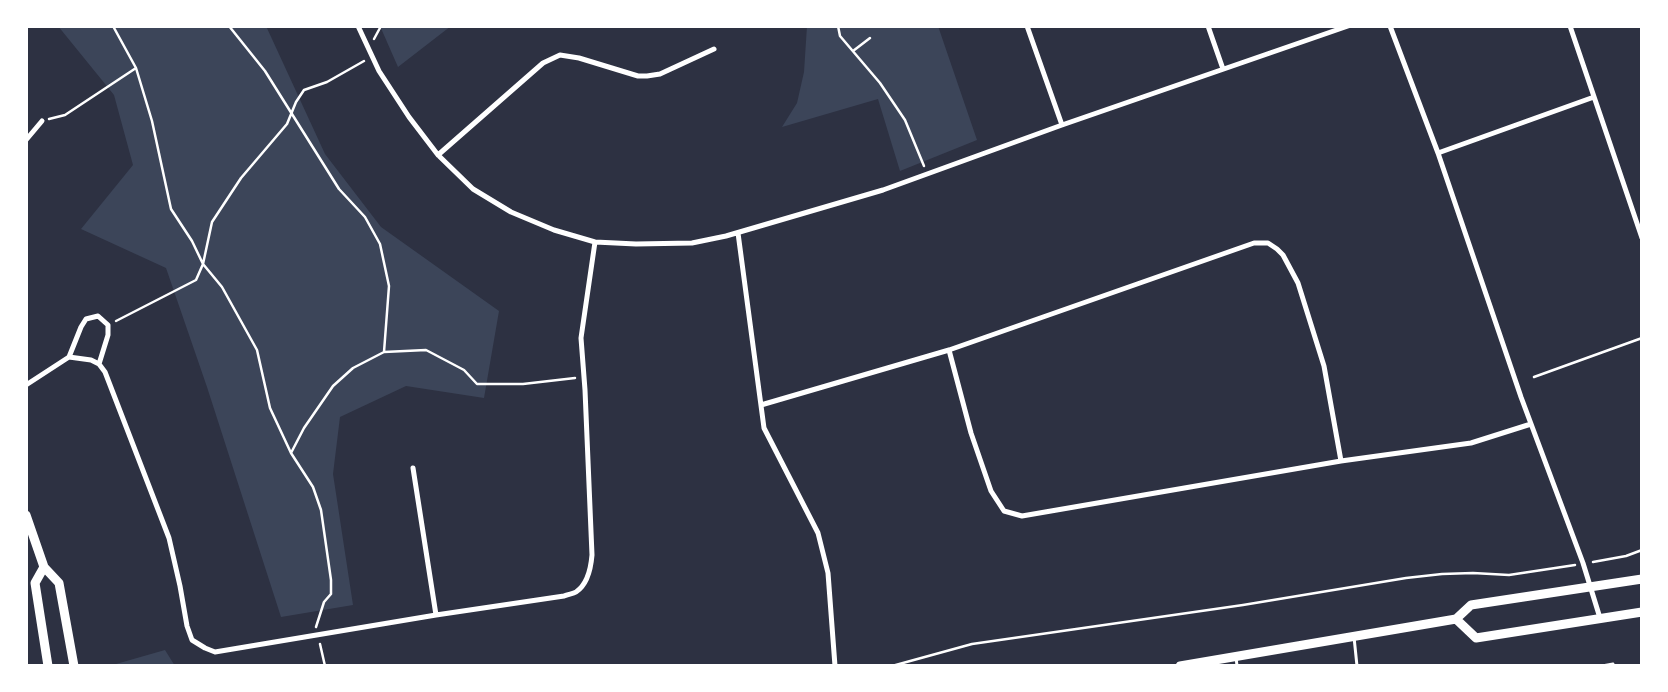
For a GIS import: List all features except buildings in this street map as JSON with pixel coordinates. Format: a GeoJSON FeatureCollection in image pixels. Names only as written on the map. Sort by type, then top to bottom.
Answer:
{"type":"FeatureCollection","features":[{"type":"Feature","properties":{"kind":"main road"},"geometry":{"type":"LineString","coordinates":[[26,515],[44,566],[59,583],[74,666]]}},
{"type":"Feature","properties":{"kind":"main road"},"geometry":{"type":"LineString","coordinates":[[44,566],[35,583],[48,666]]}},
{"type":"Feature","properties":{"kind":"main road"},"geometry":{"type":"LineString","coordinates":[[1180,666],[1236,661],[1354,636],[1456,619],[1472,605],[1642,579]]}},
{"type":"Feature","properties":{"kind":"main road"},"geometry":{"type":"LineString","coordinates":[[1456,619],[1476,638],[1642,612]]}},
{"type":"Feature","properties":{"kind":"street"},"geometry":{"type":"LineString","coordinates":[[358,26],[379,71],[409,117],[438,155],[473,189],[510,212],[554,230],[595,242],[636,244],[692,243],[738,233],[882,190],[1062,124],[1348,26]]}},
{"type":"Feature","properties":{"kind":"street"},"geometry":{"type":"LineString","coordinates":[[1027,26],[1062,124]]}},
{"type":"Feature","properties":{"kind":"street"},"geometry":{"type":"LineString","coordinates":[[1208,26],[1224,69]]}},
{"type":"Feature","properties":{"kind":"street"},"geometry":{"type":"LineString","coordinates":[[1390,26],[1438,153],[1530,424],[1600,618]]}},
{"type":"Feature","properties":{"kind":"street"},"geometry":{"type":"LineString","coordinates":[[1570,26],[1642,238]]}},
{"type":"Feature","properties":{"kind":"street"},"geometry":{"type":"LineString","coordinates":[[438,155],[543,63],[560,55],[579,58],[638,76],[660,74],[714,49]]}},
{"type":"Feature","properties":{"kind":"street"},"geometry":{"type":"LineString","coordinates":[[1438,153],[1594,98]]}},
{"type":"Feature","properties":{"kind":"street"},"geometry":{"type":"LineString","coordinates":[[26,140],[42,120]]}},
{"type":"Feature","properties":{"kind":"street"},"geometry":{"type":"LineString","coordinates":[[738,233],[764,428],[818,533],[828,573],[834,666]]}},
{"type":"Feature","properties":{"kind":"street"},"geometry":{"type":"LineString","coordinates":[[69,357],[91,360],[100,364],[105,372],[169,538],[187,626],[192,640],[205,648],[216,652],[436,614],[564,596],[576,592],[583,584],[590,570],[592,555],[581,338],[595,242]]}},
{"type":"Feature","properties":{"kind":"street"},"geometry":{"type":"LineString","coordinates":[[761,405],[949,350],[1254,243],[1268,243],[1283,255],[1298,283],[1324,366],[1341,462]]}},
{"type":"Feature","properties":{"kind":"street"},"geometry":{"type":"LineString","coordinates":[[26,385],[69,357],[80,327],[86,319],[98,316],[108,326],[108,336],[100,364]]}},
{"type":"Feature","properties":{"kind":"street"},"geometry":{"type":"LineString","coordinates":[[949,350],[971,433],[991,491],[1004,511],[1022,516],[1341,462],[1470,443],[1530,424]]}},
{"type":"Feature","properties":{"kind":"street"},"geometry":{"type":"LineString","coordinates":[[412,468],[436,614]]}},
{"type":"Feature","properties":{"kind":"lane"},"geometry":{"type":"LineString","coordinates":[[1354,636],[1357,666]]}},
{"type":"Feature","properties":{"kind":"lane"},"geometry":{"type":"LineString","coordinates":[[1602,666],[1613,664]]}},
{"type":"Feature","properties":{"kind":"path"},"geometry":{"type":"LineString","coordinates":[[114,26],[136,68],[152,121],[171,208],[192,241],[203,264],[222,287],[257,350],[270,408],[291,453],[313,488],[321,510],[331,580],[331,594],[324,602],[316,626],[325,666]]}},
{"type":"Feature","properties":{"kind":"path"},"geometry":{"type":"LineString","coordinates":[[229,26],[265,71],[339,189],[365,217],[380,244],[389,286],[384,352]]}},
{"type":"Feature","properties":{"kind":"path"},"geometry":{"type":"LineString","coordinates":[[838,26],[840,36],[880,82],[905,120],[928,174]]}},
{"type":"Feature","properties":{"kind":"path"},"geometry":{"type":"LineString","coordinates":[[853,51],[870,38]]}},
{"type":"Feature","properties":{"kind":"path"},"geometry":{"type":"LineString","coordinates":[[108,326],[196,280],[203,264],[212,222],[241,178],[287,124],[296,102],[304,90],[327,82],[348,68],[372,56]]}},
{"type":"Feature","properties":{"kind":"path"},"geometry":{"type":"LineString","coordinates":[[42,120],[65,115],[136,68]]}},
{"type":"Feature","properties":{"kind":"path"},"geometry":{"type":"LineString","coordinates":[[1534,377],[1642,338]]}},
{"type":"Feature","properties":{"kind":"path"},"geometry":{"type":"LineString","coordinates":[[291,453],[304,428],[333,386],[353,368],[384,352],[426,350],[464,370],[477,384],[523,384],[584,377]]}},
{"type":"Feature","properties":{"kind":"path"},"geometry":{"type":"LineString","coordinates":[[1598,561],[1626,556],[1642,550]]}},
{"type":"Feature","properties":{"kind":"path"},"geometry":{"type":"LineString","coordinates":[[892,666],[972,644],[1252,603],[1406,578],[1473,573],[1509,575],[1553,568]]}},
{"type":"Feature","properties":{"kind":"shaded area"},"geometry":{"type":"Polygon","coordinates":[[[58,26],[266,26],[325,154],[381,227],[499,311],[484,398],[406,386],[340,417],[333,474],[353,605],[281,617],[207,387],[166,268],[81,229],[133,165],[114,95],[58,26]]]}},
{"type":"Feature","properties":{"kind":"shaded area"},"geometry":{"type":"Polygon","coordinates":[[[380,26],[451,26],[398,67],[380,26]]]}},
{"type":"Feature","properties":{"kind":"shaded area"},"geometry":{"type":"Polygon","coordinates":[[[807,26],[938,26],[977,140],[900,171],[878,99],[782,127],[797,103],[804,72],[807,26]]]}},
{"type":"Feature","properties":{"kind":"shaded area"},"geometry":{"type":"Polygon","coordinates":[[[165,650],[175,666],[109,666],[165,650]]]}}]}
